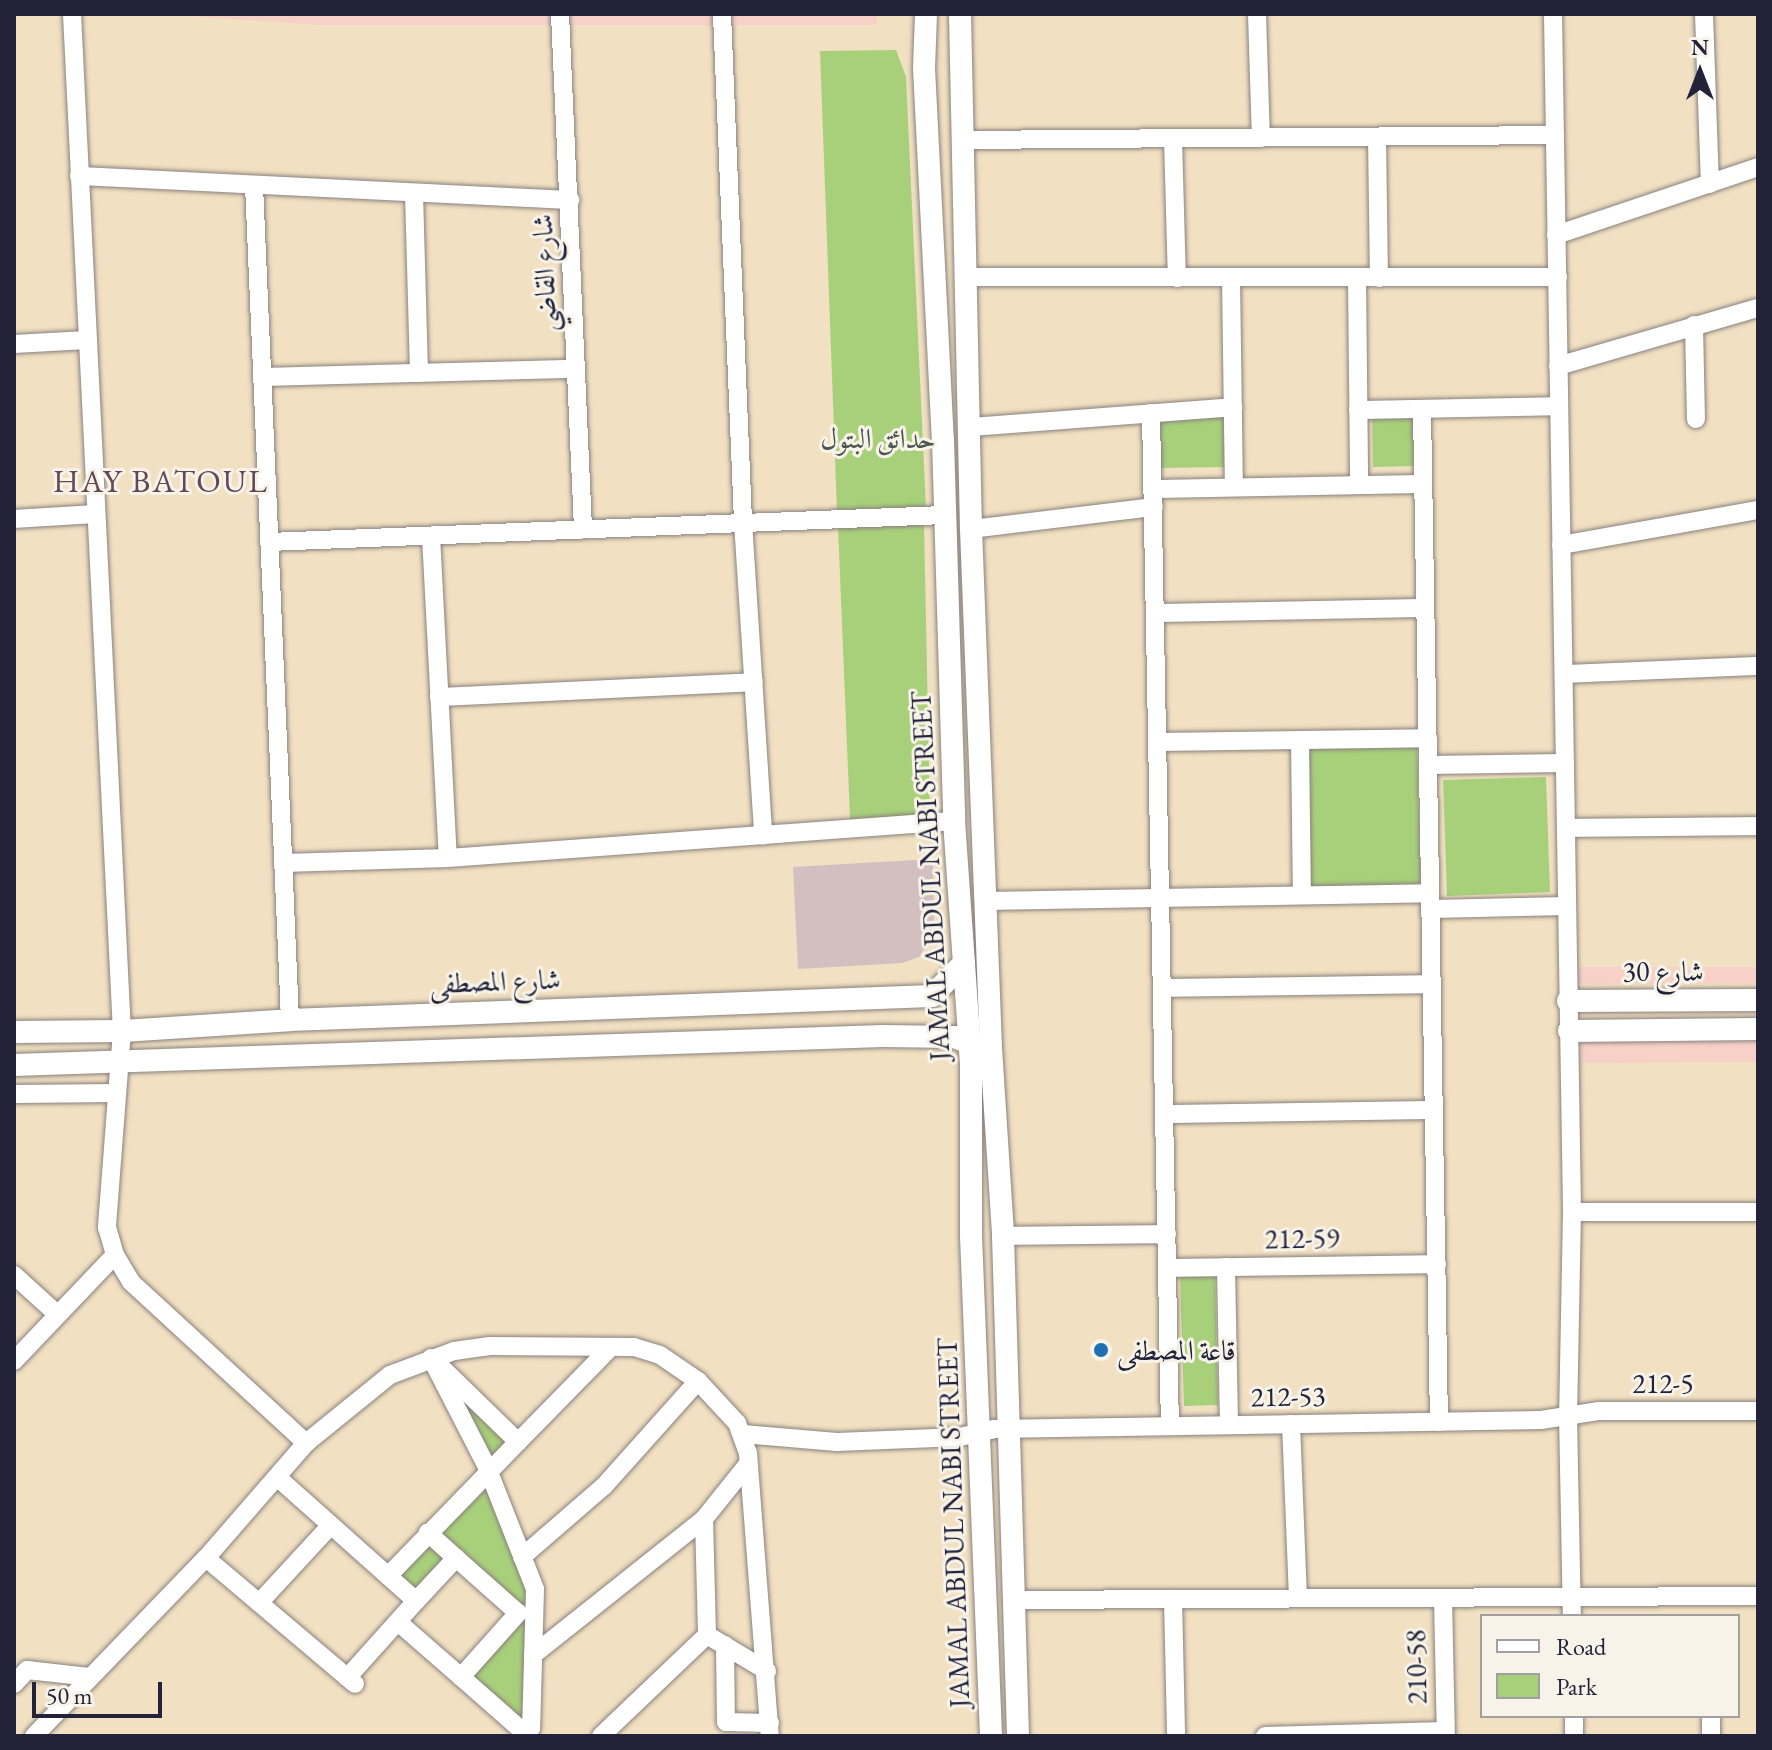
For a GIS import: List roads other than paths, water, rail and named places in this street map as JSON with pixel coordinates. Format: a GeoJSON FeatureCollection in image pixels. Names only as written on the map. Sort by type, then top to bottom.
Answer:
{"type":"FeatureCollection","features":[{"type":"Feature","properties":{"kind":"street"},"geometry":{"type":"LineString","coordinates":[[72,14],[122,1031],[107,1227],[115,1255],[131,1282],[306,1443]]}},
{"type":"Feature","properties":{"kind":"street","name":"شارع القاضي"},"geometry":{"type":"LineString","coordinates":[[560,14],[583,529]]}},
{"type":"Feature","properties":{"kind":"street"},"geometry":{"type":"LineString","coordinates":[[722,14],[743,522],[763,835]]}},
{"type":"Feature","properties":{"kind":"street"},"geometry":{"type":"LineString","coordinates":[[909,14],[925,51]]}},
{"type":"Feature","properties":{"kind":"street","name":"JAMAL ABDUL NABI STREET"},"geometry":{"type":"LineString","coordinates":[[926,14],[954,821],[969,1045],[991,1736]]}},
{"type":"Feature","properties":{"kind":"street"},"geometry":{"type":"LineString","coordinates":[[925,51],[933,14]]}},
{"type":"Feature","properties":{"kind":"street"},"geometry":{"type":"LineString","coordinates":[[1257,14],[1261,138]]}},
{"type":"Feature","properties":{"kind":"street"},"geometry":{"type":"LineString","coordinates":[[1553,14],[1572,1212],[1568,1415],[1572,1606]]}},
{"type":"Feature","properties":{"kind":"street"},"geometry":{"type":"LineString","coordinates":[[1704,14],[1710,184]]}},
{"type":"Feature","properties":{"kind":"street"},"geometry":{"type":"LineString","coordinates":[[925,51],[932,37],[943,33],[955,36],[963,30]]}},
{"type":"Feature","properties":{"kind":"street","name":"JAMAL ABDUL NABI STREET"},"geometry":{"type":"LineString","coordinates":[[963,30],[971,529],[991,1048],[1003,1236],[1018,1736]]}},
{"type":"Feature","properties":{"kind":"street"},"geometry":{"type":"LineString","coordinates":[[963,140],[1555,135]]}},
{"type":"Feature","properties":{"kind":"street"},"geometry":{"type":"LineString","coordinates":[[1377,137],[1379,278]]}},
{"type":"Feature","properties":{"kind":"street"},"geometry":{"type":"LineString","coordinates":[[1173,139],[1177,278]]}},
{"type":"Feature","properties":{"kind":"street"},"geometry":{"type":"LineString","coordinates":[[1556,235],[1758,167]]}},
{"type":"Feature","properties":{"kind":"street"},"geometry":{"type":"LineString","coordinates":[[79,176],[570,200]]}},
{"type":"Feature","properties":{"kind":"street"},"geometry":{"type":"LineString","coordinates":[[254,185],[290,1020]]}},
{"type":"Feature","properties":{"kind":"street"},"geometry":{"type":"LineString","coordinates":[[414,193],[419,373]]}},
{"type":"Feature","properties":{"kind":"street"},"geometry":{"type":"LineString","coordinates":[[967,277],[1558,277]]}},
{"type":"Feature","properties":{"kind":"street"},"geometry":{"type":"LineString","coordinates":[[1231,278],[1234,487]]}},
{"type":"Feature","properties":{"kind":"street"},"geometry":{"type":"LineString","coordinates":[[1357,278],[1359,485]]}},
{"type":"Feature","properties":{"kind":"street"},"geometry":{"type":"LineString","coordinates":[[1558,366],[1758,308]]}},
{"type":"Feature","properties":{"kind":"street"},"geometry":{"type":"LineString","coordinates":[[1694,325],[1696,419]]}},
{"type":"Feature","properties":{"kind":"street"},"geometry":{"type":"LineString","coordinates":[[14,344],[87,340]]}},
{"type":"Feature","properties":{"kind":"street"},"geometry":{"type":"LineString","coordinates":[[262,377],[575,369]]}},
{"type":"Feature","properties":{"kind":"street"},"geometry":{"type":"LineString","coordinates":[[1358,410],[1559,406]]}},
{"type":"Feature","properties":{"kind":"street"},"geometry":{"type":"LineString","coordinates":[[970,427],[1233,407]]}},
{"type":"Feature","properties":{"kind":"street"},"geometry":{"type":"LineString","coordinates":[[1422,409],[1439,1422]]}},
{"type":"Feature","properties":{"kind":"street"},"geometry":{"type":"LineString","coordinates":[[1151,413],[1170,1426]]}},
{"type":"Feature","properties":{"kind":"street"},"geometry":{"type":"LineString","coordinates":[[971,529],[1234,487],[1423,484]]}},
{"type":"Feature","properties":{"kind":"street"},"geometry":{"type":"LineString","coordinates":[[1561,545],[1758,510]]}},
{"type":"Feature","properties":{"kind":"street"},"geometry":{"type":"LineString","coordinates":[[14,519],[95,514]]}},
{"type":"Feature","properties":{"kind":"street"},"geometry":{"type":"LineString","coordinates":[[269,542],[945,515]]}},
{"type":"Feature","properties":{"kind":"street"},"geometry":{"type":"LineString","coordinates":[[431,536],[448,858]]}},
{"type":"Feature","properties":{"kind":"street"},"geometry":{"type":"LineString","coordinates":[[1156,613],[1425,608]]}},
{"type":"Feature","properties":{"kind":"street"},"geometry":{"type":"LineString","coordinates":[[1565,674],[1758,666]]}},
{"type":"Feature","properties":{"kind":"street"},"geometry":{"type":"LineString","coordinates":[[439,697],[754,682]]}},
{"type":"Feature","properties":{"kind":"street"},"geometry":{"type":"LineString","coordinates":[[1158,742],[1428,738]]}},
{"type":"Feature","properties":{"kind":"street"},"geometry":{"type":"LineString","coordinates":[[1300,740],[1302,895]]}},
{"type":"Feature","properties":{"kind":"street"},"geometry":{"type":"LineString","coordinates":[[1428,765],[1565,763]]}},
{"type":"Feature","properties":{"kind":"street"},"geometry":{"type":"LineString","coordinates":[[283,863],[448,858],[954,821]]}},
{"type":"Feature","properties":{"kind":"street"},"geometry":{"type":"LineString","coordinates":[[1566,828],[1758,826]]}},
{"type":"Feature","properties":{"kind":"street"},"geometry":{"type":"LineString","coordinates":[[960,917],[986,909],[1161,898],[1302,895],[1567,906]]}},
{"type":"Feature","properties":{"kind":"street","name":"شارع المصطفى"},"geometry":{"type":"LineString","coordinates":[[14,1032],[122,1031],[290,1020],[932,996],[964,963]]}},
{"type":"Feature","properties":{"kind":"street"},"geometry":{"type":"LineString","coordinates":[[1162,988],[1432,984]]}},
{"type":"Feature","properties":{"kind":"street","name":"شارع 30"},"geometry":{"type":"LineString","coordinates":[[1568,1001],[1758,1000]]}},
{"type":"Feature","properties":{"kind":"street"},"geometry":{"type":"LineString","coordinates":[[1594,1001],[1583,1006],[1579,1015],[1585,1026],[1594,1031]]}},
{"type":"Feature","properties":{"kind":"street","name":"شارع 30"},"geometry":{"type":"LineString","coordinates":[[1569,1031],[1758,1029]]}},
{"type":"Feature","properties":{"kind":"street"},"geometry":{"type":"LineString","coordinates":[[14,1065],[883,1036],[954,1037],[969,1045],[991,1048]]}},
{"type":"Feature","properties":{"kind":"street"},"geometry":{"type":"LineString","coordinates":[[14,1094],[117,1093]]}},
{"type":"Feature","properties":{"kind":"street"},"geometry":{"type":"LineString","coordinates":[[1165,1114],[1434,1110]]}},
{"type":"Feature","properties":{"kind":"street"},"geometry":{"type":"LineString","coordinates":[[1572,1212],[1758,1212]]}},
{"type":"Feature","properties":{"kind":"street"},"geometry":{"type":"LineString","coordinates":[[1003,1236],[1167,1234]]}},
{"type":"Feature","properties":{"kind":"street"},"geometry":{"type":"LineString","coordinates":[[14,1361],[115,1255]]}},
{"type":"Feature","properties":{"kind":"street","name":"212-59"},"geometry":{"type":"LineString","coordinates":[[1167,1268],[1437,1264]]}},
{"type":"Feature","properties":{"kind":"street"},"geometry":{"type":"LineString","coordinates":[[1226,1267],[1229,1425]]}},
{"type":"Feature","properties":{"kind":"street"},"geometry":{"type":"LineString","coordinates":[[14,1275],[58,1315]]}},
{"type":"Feature","properties":{"kind":"street"},"geometry":{"type":"LineString","coordinates":[[34,1736],[206,1558],[306,1443],[390,1375],[431,1358],[490,1346],[634,1347],[660,1355],[698,1381],[743,1434],[770,1730],[726,1722]]}},
{"type":"Feature","properties":{"kind":"street"},"geometry":{"type":"LineString","coordinates":[[388,1576],[611,1347]]}},
{"type":"Feature","properties":{"kind":"street"},"geometry":{"type":"LineString","coordinates":[[431,1358],[518,1442]]}},
{"type":"Feature","properties":{"kind":"street"},"geometry":{"type":"LineString","coordinates":[[398,1622],[527,1736],[531,1728],[534,1595],[489,1472],[431,1358]]}},
{"type":"Feature","properties":{"kind":"street"},"geometry":{"type":"LineString","coordinates":[[522,1557],[604,1486],[698,1381]]}},
{"type":"Feature","properties":{"kind":"street","name":"212-5"},"geometry":{"type":"LineString","coordinates":[[1568,1415],[1599,1411],[1758,1411]]}},
{"type":"Feature","properties":{"kind":"street","name":"212-53"},"geometry":{"type":"LineString","coordinates":[[743,1434],[837,1442],[960,1437],[979,1431],[1007,1429],[1541,1420],[1568,1415]]}},
{"type":"Feature","properties":{"kind":"street"},"geometry":{"type":"LineString","coordinates":[[1291,1424],[1298,1598]]}},
{"type":"Feature","properties":{"kind":"street"},"geometry":{"type":"LineString","coordinates":[[533,1655],[704,1519],[748,1464]]}},
{"type":"Feature","properties":{"kind":"street"},"geometry":{"type":"LineString","coordinates":[[277,1477],[416,1601]]}},
{"type":"Feature","properties":{"kind":"street"},"geometry":{"type":"LineString","coordinates":[[601,1736],[707,1635],[704,1519]]}},
{"type":"Feature","properties":{"kind":"street"},"geometry":{"type":"LineString","coordinates":[[259,1603],[331,1525]]}},
{"type":"Feature","properties":{"kind":"street"},"geometry":{"type":"LineString","coordinates":[[428,1533],[518,1613]]}},
{"type":"Feature","properties":{"kind":"street"},"geometry":{"type":"LineString","coordinates":[[206,1558],[351,1681],[398,1622],[456,1558]]}},
{"type":"Feature","properties":{"kind":"street"},"geometry":{"type":"LineString","coordinates":[[461,1677],[534,1595]]}},
{"type":"Feature","properties":{"kind":"street"},"geometry":{"type":"LineString","coordinates":[[1710,1596],[1710,1614]]}},
{"type":"Feature","properties":{"kind":"street"},"geometry":{"type":"LineString","coordinates":[[1012,1600],[1443,1598],[1572,1606],[1710,1596],[1758,1596]]}},
{"type":"Feature","properties":{"kind":"street","name":"210-58"},"geometry":{"type":"LineString","coordinates":[[1443,1598],[1446,1734]]}},
{"type":"Feature","properties":{"kind":"street"},"geometry":{"type":"LineString","coordinates":[[1173,1599],[1176,1736]]}},
{"type":"Feature","properties":{"kind":"street"},"geometry":{"type":"LineString","coordinates":[[707,1635],[767,1671]]}},
{"type":"Feature","properties":{"kind":"street"},"geometry":{"type":"LineString","coordinates":[[712,1736],[726,1722],[725,1645]]}},
{"type":"Feature","properties":{"kind":"street"},"geometry":{"type":"LineString","coordinates":[[14,1684],[27,1670],[89,1677]]}},
{"type":"Feature","properties":{"kind":"street"},"geometry":{"type":"LineString","coordinates":[[1265,1736],[1446,1734]]}},
{"type":"Feature","properties":{"kind":"place","name":"قاعة المصطفى"},"geometry":{"type":"Point","coordinates":[1101,1350]}},
{"type":"Feature","properties":{"kind":"district","name":"HAY BATOUL"},"geometry":{"type":"Point","coordinates":[161,481]}},
{"type":"Feature","properties":{"kind":"park label","name":"حدائق البتول"},"geometry":{"type":"Point","coordinates":[878,438]}}]}
